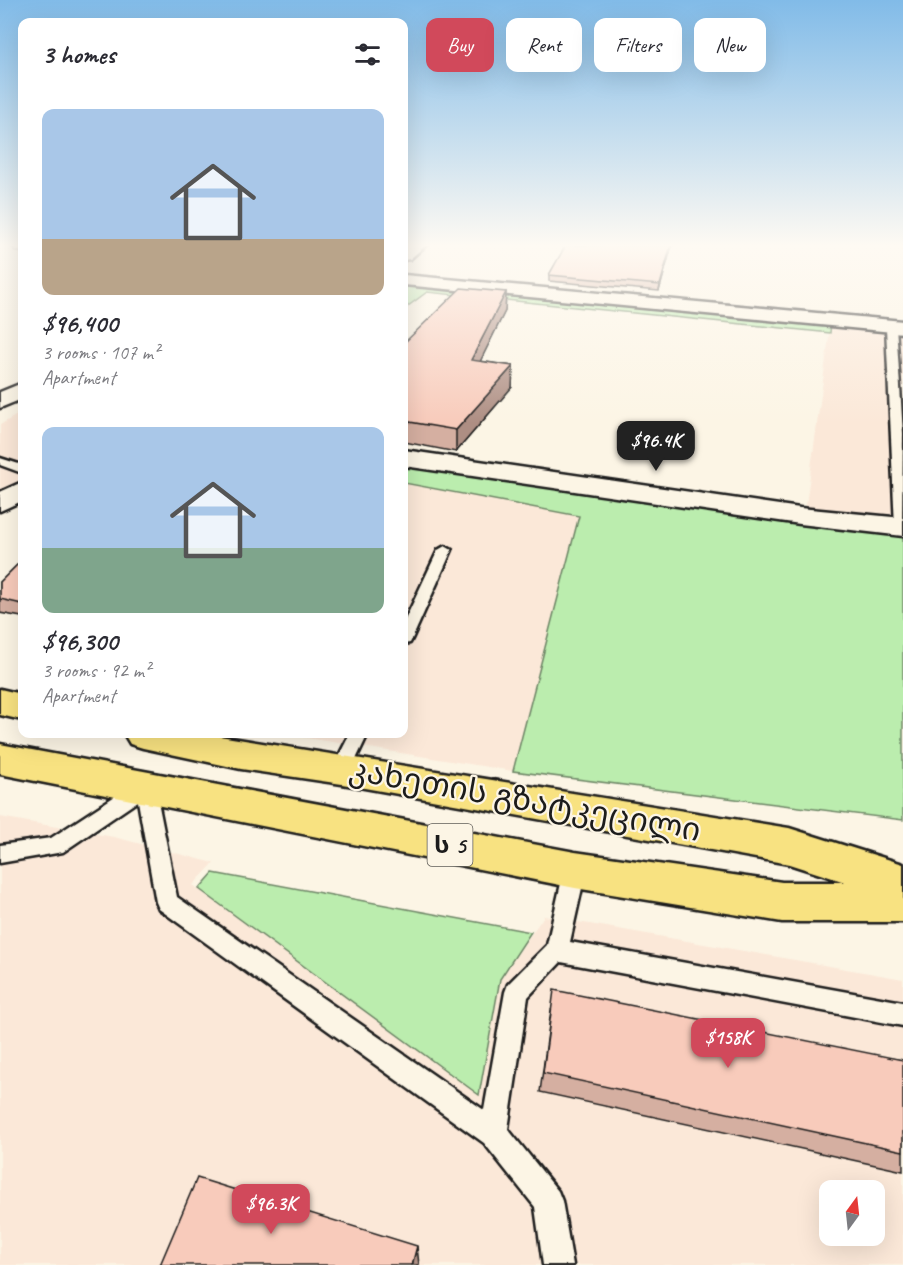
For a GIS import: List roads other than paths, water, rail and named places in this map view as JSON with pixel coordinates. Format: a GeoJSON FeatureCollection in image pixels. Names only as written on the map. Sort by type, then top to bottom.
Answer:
{"type":"FeatureCollection","features":[{"type":"Feature","properties":{"kind":"highway"},"geometry":{"type":"LineString","coordinates":[[0,702],[18,706]]}},
{"type":"Feature","properties":{"kind":"highway","name":"კახეთის გზატკეცილი"},"geometry":{"type":"LineString","coordinates":[[162,738],[241,755],[342,769],[789,846],[903,883]]}},
{"type":"Feature","properties":{"kind":"highway","name":"კახეთის გზატკეცილი"},"geometry":{"type":"LineString","coordinates":[[0,759],[575,870],[782,902],[903,902]]}},
{"type":"Feature","properties":{"kind":"street"},"geometry":{"type":"LineString","coordinates":[[662,304],[897,326]]}},
{"type":"Feature","properties":{"kind":"street"},"geometry":{"type":"LineString","coordinates":[[0,401],[18,392]]}},
{"type":"Feature","properties":{"kind":"street"},"geometry":{"type":"LineString","coordinates":[[408,459],[800,516],[902,527]]}},
{"type":"Feature","properties":{"kind":"street"},"geometry":{"type":"LineString","coordinates":[[0,503],[18,492]]}},
{"type":"Feature","properties":{"kind":"lane"},"geometry":{"type":"LineString","coordinates":[[897,326],[902,527]]}},
{"type":"Feature","properties":{"kind":"lane"},"geometry":{"type":"LineString","coordinates":[[2,461],[18,467]]}},
{"type":"Feature","properties":{"kind":"lane"},"geometry":{"type":"LineString","coordinates":[[408,631],[446,550]]}},
{"type":"Feature","properties":{"kind":"lane"},"geometry":{"type":"LineString","coordinates":[[342,769],[357,738]]}},
{"type":"Feature","properties":{"kind":"lane"},"geometry":{"type":"LineString","coordinates":[[0,854],[56,846],[146,786],[167,902],[494,1133],[548,1201],[558,1265]]}},
{"type":"Feature","properties":{"kind":"lane"},"geometry":{"type":"LineString","coordinates":[[494,1133],[518,993],[557,950],[575,870]]}},
{"type":"Feature","properties":{"kind":"lane"},"geometry":{"type":"LineString","coordinates":[[557,950],[903,1014]]}}]}
